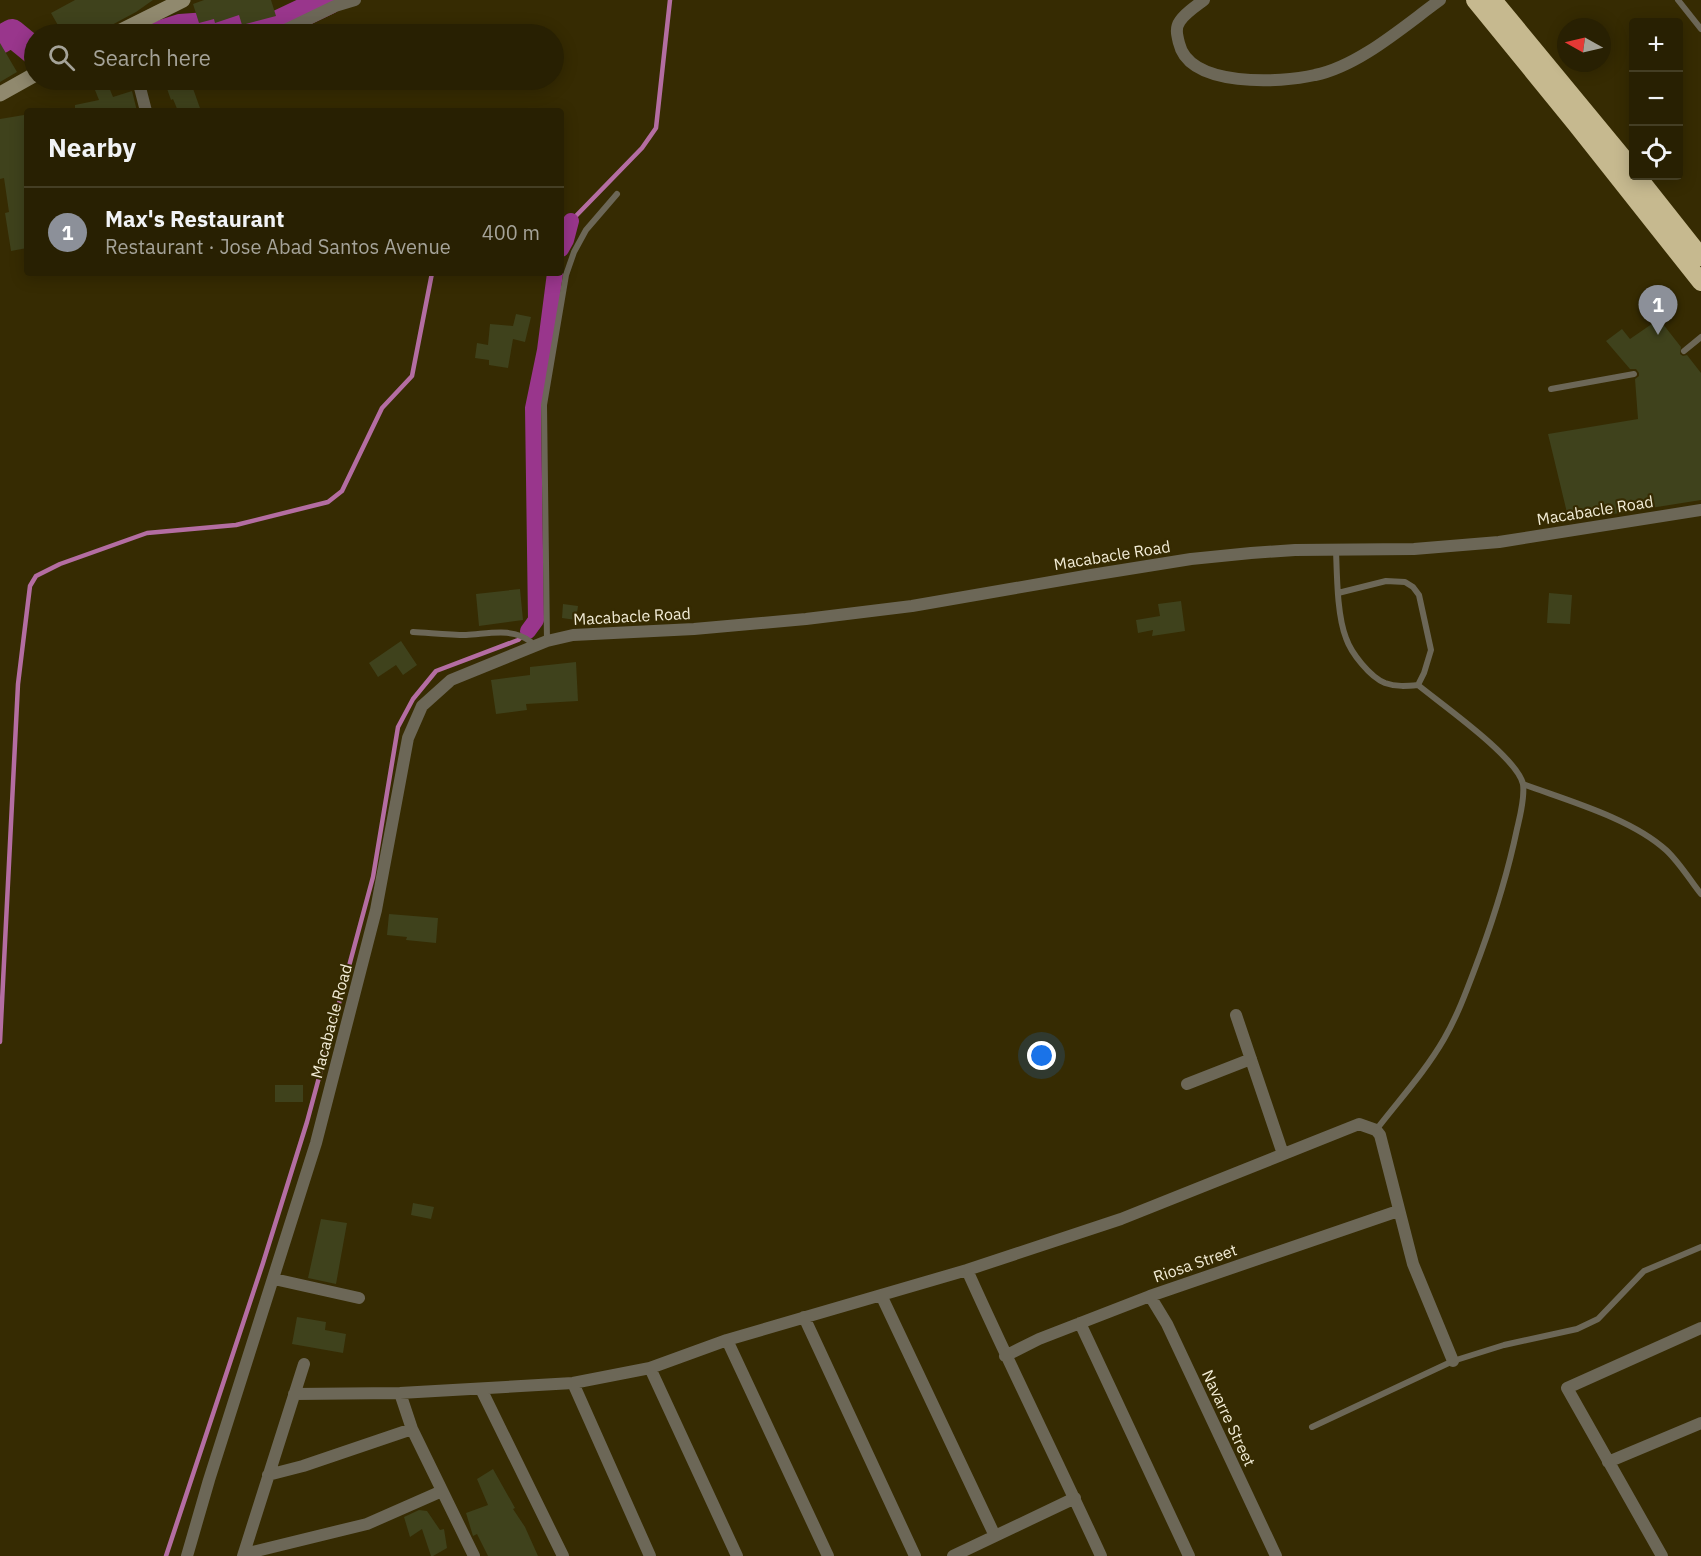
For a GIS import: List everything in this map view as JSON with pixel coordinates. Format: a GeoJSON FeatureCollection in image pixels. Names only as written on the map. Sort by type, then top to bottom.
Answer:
{"type":"FeatureCollection","features":[{"type":"Feature","properties":{"kind":"highway"},"geometry":{"type":"LineString","coordinates":[[1475,0],[1701,282]]}},
{"type":"Feature","properties":{"kind":"highway"},"geometry":{"type":"LineString","coordinates":[[1493,0],[1629,165]]}},
{"type":"Feature","properties":{"kind":"highway"},"geometry":{"type":"LineString","coordinates":[[1640,180],[1701,257]]}},
{"type":"Feature","properties":{"kind":"street"},"geometry":{"type":"LineString","coordinates":[[138,24],[183,0]]}},
{"type":"Feature","properties":{"kind":"street"},"geometry":{"type":"LineString","coordinates":[[298,24],[335,6],[355,0]]}},
{"type":"Feature","properties":{"kind":"street"},"geometry":{"type":"LineString","coordinates":[[1204,0],[1180,20],[1176,28],[1179,47],[1189,60],[1216,75],[1261,80],[1315,75],[1352,63],[1440,0]]}},
{"type":"Feature","properties":{"kind":"street"},"geometry":{"type":"LineString","coordinates":[[0,94],[24,81]]}},
{"type":"Feature","properties":{"kind":"street"},"geometry":{"type":"LineString","coordinates":[[141,90],[145,108]]}},
{"type":"Feature","properties":{"kind":"street","name":"Macabacle Road"},"geometry":{"type":"LineString","coordinates":[[187,1556],[316,1143],[376,910],[408,738],[422,706],[452,680],[547,641],[573,635],[694,629],[912,606],[1191,559],[1295,550],[1414,549],[1499,542],[1701,510]]}},
{"type":"Feature","properties":{"kind":"street"},"geometry":{"type":"LineString","coordinates":[[1236,1015],[1283,1154]]}},
{"type":"Feature","properties":{"kind":"street"},"geometry":{"type":"LineString","coordinates":[[1187,1084],[1251,1059]]}},
{"type":"Feature","properties":{"kind":"street"},"geometry":{"type":"LineString","coordinates":[[294,1394],[400,1393],[573,1383],[650,1368],[727,1340],[967,1270],[1120,1219],[1359,1124],[1376,1130],[1380,1135],[1413,1264],[1453,1361]]}},
{"type":"Feature","properties":{"kind":"street","name":"Riosa Street"},"geometry":{"type":"LineString","coordinates":[[1005,1356],[1039,1339],[1150,1296],[1398,1211]]}},
{"type":"Feature","properties":{"kind":"street"},"geometry":{"type":"LineString","coordinates":[[967,1270],[1005,1356],[1101,1556]]}},
{"type":"Feature","properties":{"kind":"street"},"geometry":{"type":"LineString","coordinates":[[274,1280],[359,1298]]}},
{"type":"Feature","properties":{"kind":"street"},"geometry":{"type":"LineString","coordinates":[[881,1295],[994,1536]]}},
{"type":"Feature","properties":{"kind":"street","name":"Navarre Street"},"geometry":{"type":"LineString","coordinates":[[1150,1296],[1167,1324],[1276,1556]]}},
{"type":"Feature","properties":{"kind":"street"},"geometry":{"type":"LineString","coordinates":[[804,1317],[915,1556]]}},
{"type":"Feature","properties":{"kind":"street"},"geometry":{"type":"LineString","coordinates":[[1080,1323],[1189,1556]]}},
{"type":"Feature","properties":{"kind":"street"},"geometry":{"type":"LineString","coordinates":[[1662,1556],[1567,1388],[1701,1328]]}},
{"type":"Feature","properties":{"kind":"street"},"geometry":{"type":"LineString","coordinates":[[727,1340],[828,1556]]}},
{"type":"Feature","properties":{"kind":"street"},"geometry":{"type":"LineString","coordinates":[[243,1555],[304,1364]]}},
{"type":"Feature","properties":{"kind":"street"},"geometry":{"type":"LineString","coordinates":[[650,1368],[737,1556]]}},
{"type":"Feature","properties":{"kind":"street"},"geometry":{"type":"LineString","coordinates":[[573,1383],[650,1556]]}},
{"type":"Feature","properties":{"kind":"street"},"geometry":{"type":"LineString","coordinates":[[481,1389],[563,1556]]}},
{"type":"Feature","properties":{"kind":"street"},"geometry":{"type":"LineString","coordinates":[[400,1393],[412,1429],[474,1556]]}},
{"type":"Feature","properties":{"kind":"street"},"geometry":{"type":"LineString","coordinates":[[1608,1462],[1700,1427]]}},
{"type":"Feature","properties":{"kind":"street"},"geometry":{"type":"LineString","coordinates":[[268,1475],[303,1466],[412,1429]]}},
{"type":"Feature","properties":{"kind":"street"},"geometry":{"type":"LineString","coordinates":[[243,1555],[367,1524],[442,1491]]}},
{"type":"Feature","properties":{"kind":"street"},"geometry":{"type":"LineString","coordinates":[[953,1556],[1075,1498]]}},
{"type":"Feature","properties":{"kind":"lane"},"geometry":{"type":"LineString","coordinates":[[1678,0],[1701,29]]}},
{"type":"Feature","properties":{"kind":"lane"},"geometry":{"type":"LineString","coordinates":[[547,641],[544,405],[566,275],[574,252],[586,230],[617,194]]}},
{"type":"Feature","properties":{"kind":"lane"},"geometry":{"type":"LineString","coordinates":[[1684,351],[1701,337]]}},
{"type":"Feature","properties":{"kind":"lane"},"geometry":{"type":"LineString","coordinates":[[1551,389],[1634,374]]}},
{"type":"Feature","properties":{"kind":"lane"},"geometry":{"type":"LineString","coordinates":[[1336,550],[1338,593],[1346,638],[1359,662],[1384,682],[1403,686],[1418,685],[1513,765],[1523,784],[1510,864],[1494,917],[1464,999],[1444,1039],[1421,1074],[1376,1130]]}},
{"type":"Feature","properties":{"kind":"lane"},"geometry":{"type":"LineString","coordinates":[[1338,593],[1386,581],[1405,582],[1413,587],[1419,595],[1431,650],[1418,685]]}},
{"type":"Feature","properties":{"kind":"lane"},"geometry":{"type":"LineString","coordinates":[[414,632],[466,635],[505,632],[524,636],[531,642],[532,647]]}},
{"type":"Feature","properties":{"kind":"lane"},"geometry":{"type":"LineString","coordinates":[[1523,784],[1598,812],[1635,829],[1666,850],[1701,894]]}},
{"type":"Feature","properties":{"kind":"lane"},"geometry":{"type":"LineString","coordinates":[[1312,1427],[1453,1361],[1504,1345],[1577,1329],[1598,1319],[1644,1271],[1701,1247]]}},
{"type":"Feature","properties":{"kind":"building"},"geometry":{"type":"Polygon","coordinates":[[[75,0],[153,0],[114,24],[57,24],[51,13],[75,0]]]}},
{"type":"Feature","properties":{"kind":"building"},"geometry":{"type":"Polygon","coordinates":[[[204,0],[271,0],[276,16],[246,24],[242,24],[239,15],[215,23],[214,19],[199,23],[193,4],[204,0]]]}},
{"type":"Feature","properties":{"kind":"building"},"geometry":{"type":"Polygon","coordinates":[[[0,43],[17,72],[0,82],[0,43]]]}},
{"type":"Feature","properties":{"kind":"building"},"geometry":{"type":"Polygon","coordinates":[[[95,90],[110,90],[113,97],[132,91],[136,108],[75,108],[75,105],[99,100],[95,90]]]}},
{"type":"Feature","properties":{"kind":"building"},"geometry":{"type":"Polygon","coordinates":[[[168,90],[194,90],[200,108],[177,108],[173,99],[171,100],[168,90]]]}},
{"type":"Feature","properties":{"kind":"building"},"geometry":{"type":"Polygon","coordinates":[[[24,115],[24,249],[11,251],[5,213],[9,212],[4,178],[0,179],[0,119],[24,115]]]}},
{"type":"Feature","properties":{"kind":"building"},"geometry":{"type":"Polygon","coordinates":[[[516,314],[531,317],[525,342],[513,339],[508,368],[489,365],[489,360],[475,358],[477,343],[488,345],[490,324],[513,326],[516,314]]]}},
{"type":"Feature","properties":{"kind":"building"},"geometry":{"type":"Polygon","coordinates":[[[1659,319],[1681,347],[1680,354],[1687,355],[1701,373],[1701,500],[1569,521],[1548,434],[1638,419],[1635,379],[1639,373],[1636,369],[1630,369],[1606,341],[1622,329],[1630,339],[1659,319]]]}},
{"type":"Feature","properties":{"kind":"building"},"geometry":{"type":"Polygon","coordinates":[[[520,589],[523,620],[479,626],[476,594],[520,589]]]}},
{"type":"Feature","properties":{"kind":"building"},"geometry":{"type":"Polygon","coordinates":[[[1549,593],[1572,595],[1570,624],[1547,623],[1549,593]]]}},
{"type":"Feature","properties":{"kind":"building"},"geometry":{"type":"Polygon","coordinates":[[[1181,601],[1185,631],[1152,636],[1153,630],[1138,633],[1136,620],[1160,616],[1158,604],[1181,601]]]}},
{"type":"Feature","properties":{"kind":"building"},"geometry":{"type":"Polygon","coordinates":[[[563,604],[578,606],[576,620],[562,618],[563,604]]]}},
{"type":"Feature","properties":{"kind":"building"},"geometry":{"type":"Polygon","coordinates":[[[401,641],[417,665],[403,675],[396,665],[378,677],[369,663],[401,641]]]}},
{"type":"Feature","properties":{"kind":"building"},"geometry":{"type":"Polygon","coordinates":[[[576,662],[578,701],[526,704],[527,710],[496,714],[491,680],[530,675],[530,667],[576,662]]]}},
{"type":"Feature","properties":{"kind":"building"},"geometry":{"type":"Polygon","coordinates":[[[389,914],[438,918],[436,943],[406,940],[407,937],[387,935],[389,914]]]}},
{"type":"Feature","properties":{"kind":"building"},"geometry":{"type":"Polygon","coordinates":[[[275,1085],[303,1085],[303,1102],[275,1102],[275,1085]]]}},
{"type":"Feature","properties":{"kind":"building"},"geometry":{"type":"Polygon","coordinates":[[[413,1203],[434,1207],[431,1219],[411,1215],[413,1203]]]}},
{"type":"Feature","properties":{"kind":"building"},"geometry":{"type":"Polygon","coordinates":[[[321,1219],[347,1223],[336,1284],[308,1278],[321,1219]]]}},
{"type":"Feature","properties":{"kind":"building"},"geometry":{"type":"Polygon","coordinates":[[[297,1317],[326,1322],[325,1330],[346,1334],[343,1353],[292,1344],[297,1317]]]}},
{"type":"Feature","properties":{"kind":"building"},"geometry":{"type":"Polygon","coordinates":[[[493,1469],[538,1556],[488,1556],[477,1534],[473,1536],[466,1513],[488,1505],[477,1479],[493,1469]]]}},
{"type":"Feature","properties":{"kind":"building"},"geometry":{"type":"Polygon","coordinates":[[[419,1510],[427,1511],[440,1530],[444,1529],[447,1548],[433,1556],[431,1556],[422,1529],[410,1537],[404,1517],[419,1510]]]}},
{"type":"Feature","properties":{"kind":"waterway"},"geometry":{"type":"LineString","coordinates":[[279,24],[329,0]]}},
{"type":"Feature","properties":{"kind":"waterway"},"geometry":{"type":"LineString","coordinates":[[564,220],[571,221],[642,148],[656,128],[670,0]]}},
{"type":"Feature","properties":{"kind":"waterway"},"geometry":{"type":"LineString","coordinates":[[0,40],[12,33],[24,43]]}},
{"type":"Feature","properties":{"kind":"waterway"},"geometry":{"type":"LineString","coordinates":[[564,244],[571,221]]}},
{"type":"Feature","properties":{"kind":"waterway"},"geometry":{"type":"LineString","coordinates":[[0,1042],[18,684],[30,586],[36,576],[60,564],[147,533],[236,525],[328,502],[342,491],[382,408],[412,376],[431,276]]}},
{"type":"Feature","properties":{"kind":"waterway"},"geometry":{"type":"LineString","coordinates":[[528,631],[536,620],[533,408],[545,350],[555,276]]}},
{"type":"Feature","properties":{"kind":"waterway"},"geometry":{"type":"LineString","coordinates":[[533,408],[545,350]]}},
{"type":"Feature","properties":{"kind":"waterway"},"geometry":{"type":"LineString","coordinates":[[166,1556],[307,1122],[373,877],[398,727],[413,699],[436,671],[518,640],[528,631]]}},
{"type":"Feature","properties":{"kind":"place","name":"Max's Restaurant"},"geometry":{"type":"Point","coordinates":[1658,335]}}]}
